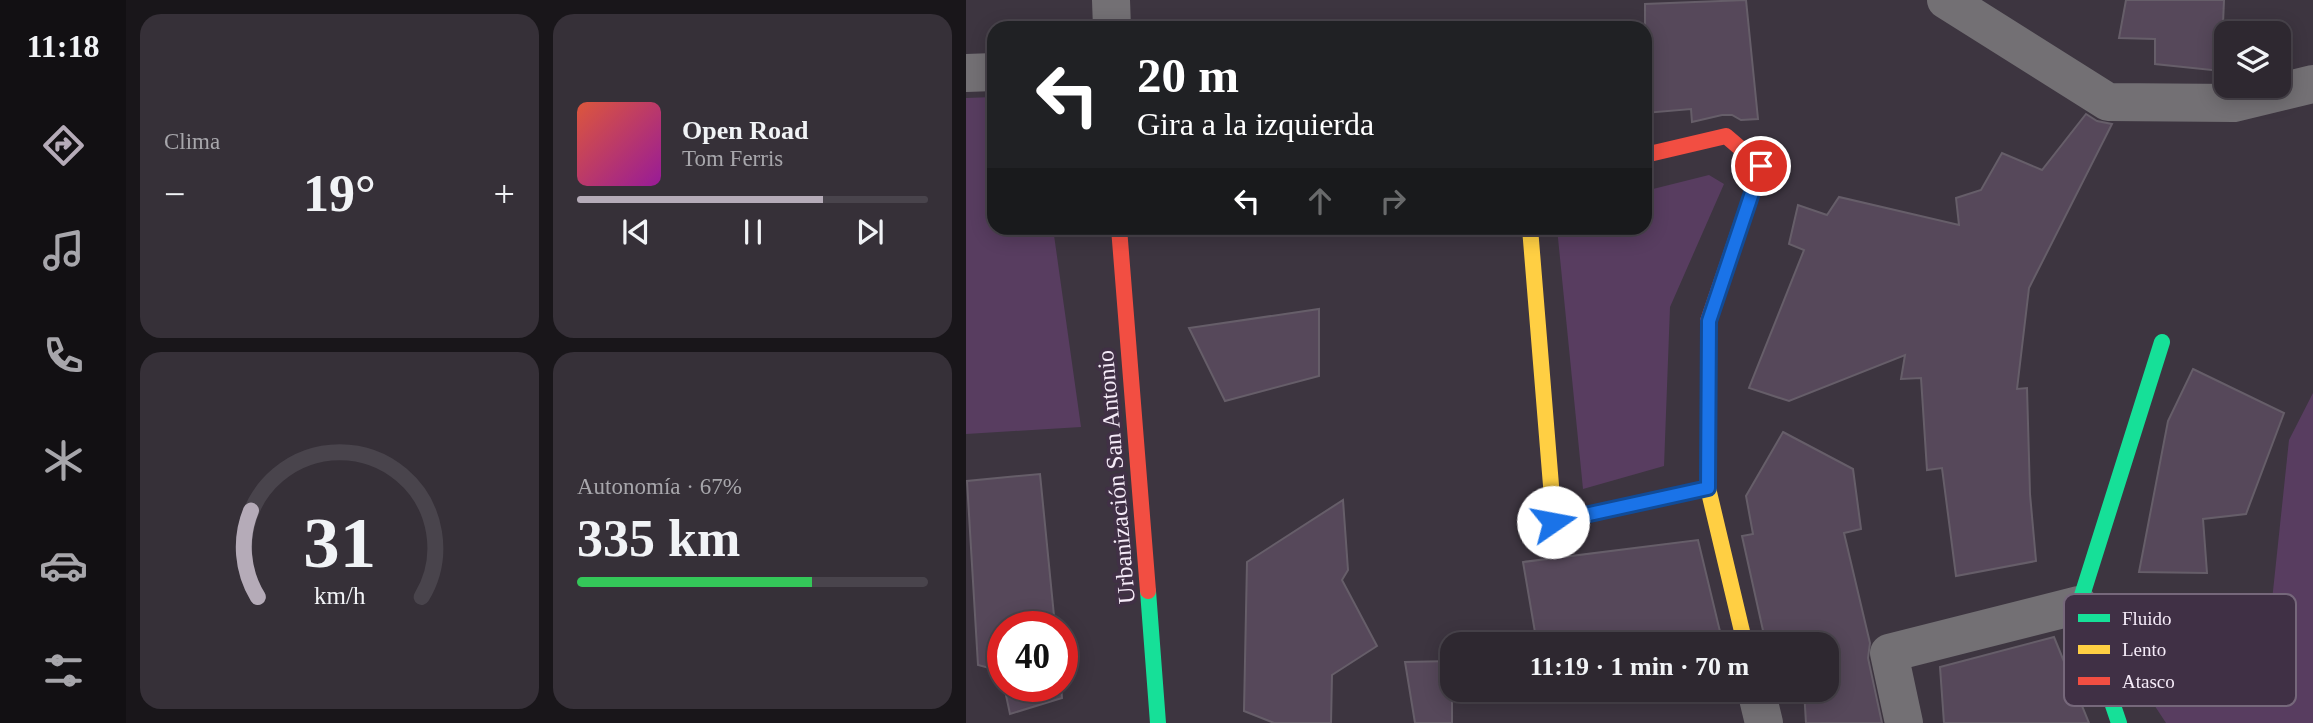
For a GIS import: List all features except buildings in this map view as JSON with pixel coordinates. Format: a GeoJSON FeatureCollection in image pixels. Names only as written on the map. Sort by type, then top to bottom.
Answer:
{"type":"FeatureCollection","features":[{"type":"Feature","properties":{"kind":"street"},"geometry":{"type":"LineString","coordinates":[[1111,0],[1112,21]]}},
{"type":"Feature","properties":{"kind":"street"},"geometry":{"type":"LineString","coordinates":[[1946,0],[2108,102],[2234,103],[2313,84]]}},
{"type":"Feature","properties":{"kind":"street"},"geometry":{"type":"LineString","coordinates":[[966,74],[987,72]]}},
{"type":"Feature","properties":{"kind":"street"},"geometry":{"type":"LineString","coordinates":[[1652,153],[1726,136],[1761,166],[1709,321],[1708,488],[1742,632]]}},
{"type":"Feature","properties":{"kind":"street","name":"Urbanización San Antonio"},"geometry":{"type":"LineString","coordinates":[[1120,235],[1158,723]]}},
{"type":"Feature","properties":{"kind":"street"},"geometry":{"type":"LineString","coordinates":[[1531,235],[1553,522],[1708,488]]}},
{"type":"Feature","properties":{"kind":"street"},"geometry":{"type":"LineString","coordinates":[[2082,594],[2162,342]]}},
{"type":"Feature","properties":{"kind":"street"},"geometry":{"type":"LineString","coordinates":[[1904,723],[1889,653],[2064,609]]}},
{"type":"Feature","properties":{"kind":"street"},"geometry":{"type":"LineString","coordinates":[[1759,702],[1765,723]]}},
{"type":"Feature","properties":{"kind":"street"},"geometry":{"type":"LineString","coordinates":[[2113,706],[2119,723]]}},
{"type":"Feature","properties":{"kind":"shaded area"},"geometry":{"type":"Polygon","coordinates":[[[987,97],[987,235],[1054,235],[1081,427],[966,434],[966,98],[987,97]]]}},
{"type":"Feature","properties":{"kind":"shaded area"},"geometry":{"type":"Polygon","coordinates":[[[1709,175],[1724,184],[1670,307],[1664,466],[1583,489],[1558,235],[1652,235],[1652,189],[1709,175]]]}},
{"type":"Feature","properties":{"kind":"shaded area"},"geometry":{"type":"Polygon","coordinates":[[[2313,393],[2313,723],[2166,723],[2155,706],[2296,706],[2296,594],[2273,594],[2289,440],[2313,393]]]}},
{"type":"Feature","properties":{"kind":"traffic: fast"},"geometry":{"type":"LineString","coordinates":[[2082,594],[2162,342]]}},
{"type":"Feature","properties":{"kind":"traffic: fast"},"geometry":{"type":"LineString","coordinates":[[1148,591],[1158,723]]}},
{"type":"Feature","properties":{"kind":"traffic: fast"},"geometry":{"type":"LineString","coordinates":[[2113,706],[2119,723]]}},
{"type":"Feature","properties":{"kind":"traffic: slow"},"geometry":{"type":"LineString","coordinates":[[1531,235],[1554,522],[1708,488]]}},
{"type":"Feature","properties":{"kind":"traffic: slow"},"geometry":{"type":"LineString","coordinates":[[1708,337],[1708,488],[1742,632]]}},
{"type":"Feature","properties":{"kind":"traffic: jam"},"geometry":{"type":"LineString","coordinates":[[1652,153],[1726,136],[1761,166],[1708,321],[1708,337]]}},
{"type":"Feature","properties":{"kind":"traffic: jam"},"geometry":{"type":"LineString","coordinates":[[1120,235],[1148,591]]}},
{"type":"Feature","properties":{"kind":"route"},"geometry":{"type":"LineString","coordinates":[[1553,522],[1708,488],[1709,321],[1761,166]]}}]}
